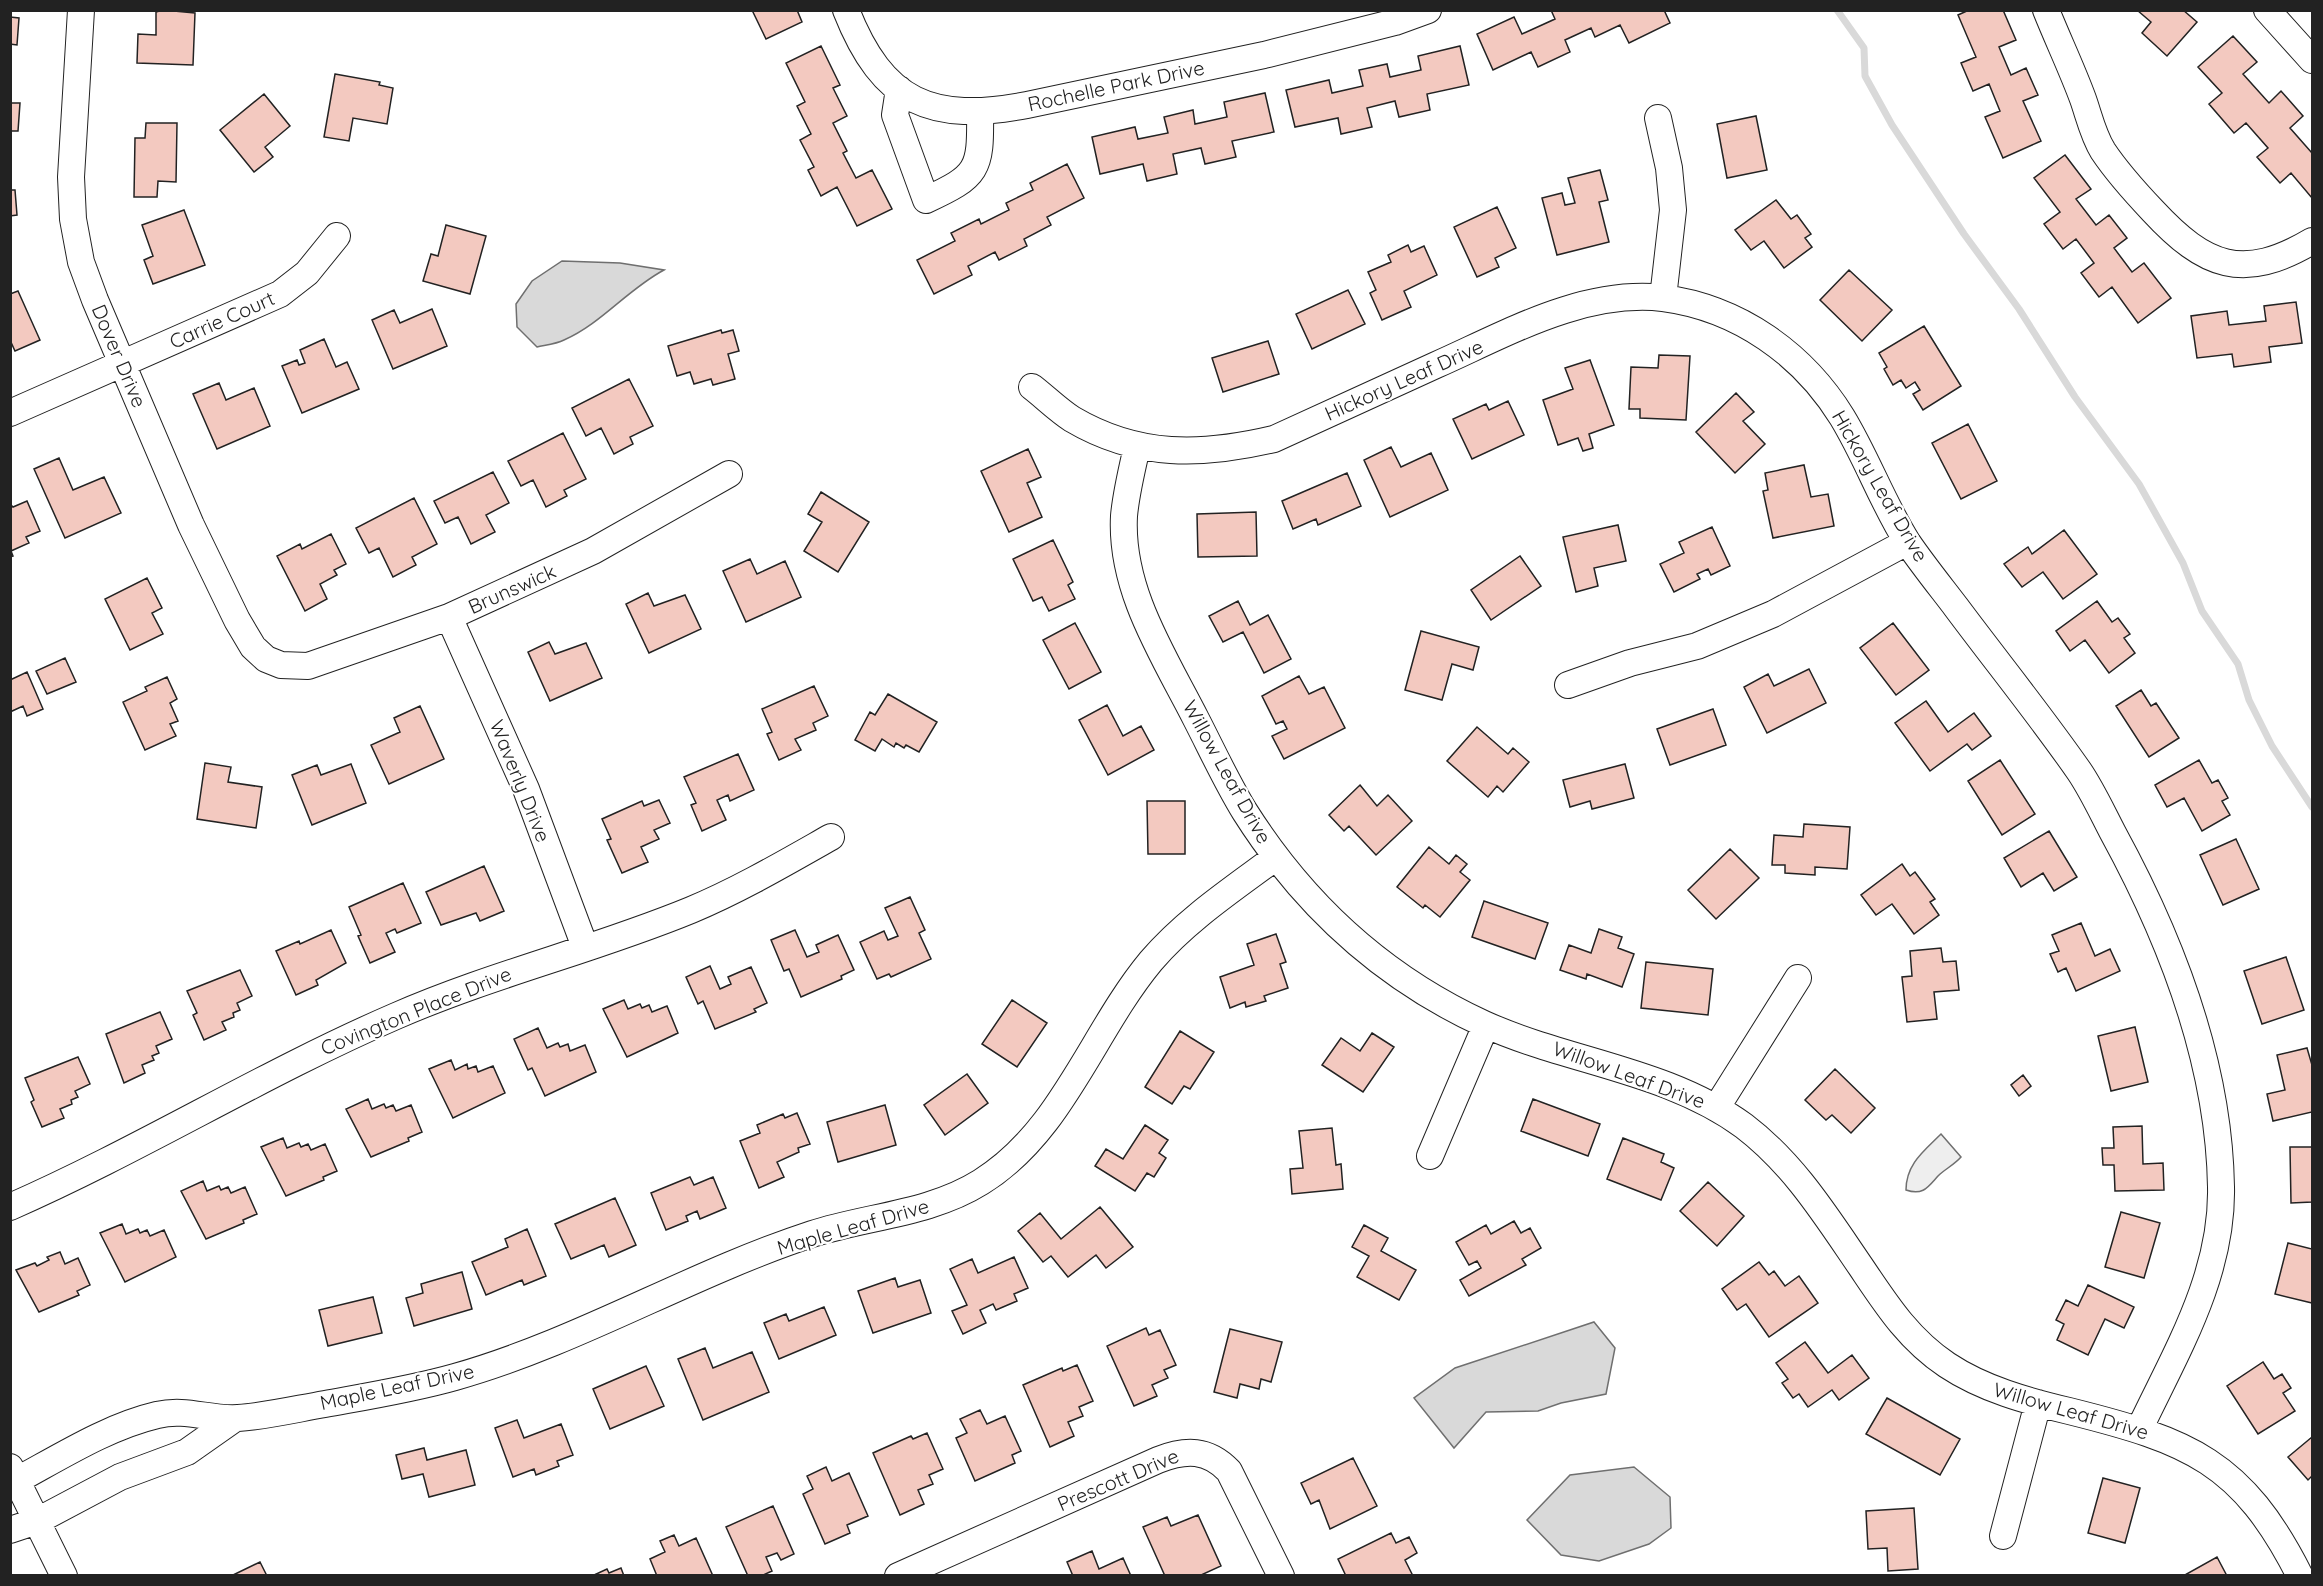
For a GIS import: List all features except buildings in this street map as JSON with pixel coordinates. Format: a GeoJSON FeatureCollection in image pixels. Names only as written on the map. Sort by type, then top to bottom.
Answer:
{"type":"FeatureCollection","features":[{"type":"Feature","properties":{"kind":"street","name":"Dover Drive"},"geometry":{"type":"LineString","coordinates":[[81,10],[71,177],[73,219],[81,262],[191,525],[244,633],[266,658],[281,665]]}},
{"type":"Feature","properties":{"kind":"street","name":"Rochelle Park Drive"},"geometry":{"type":"LineString","coordinates":[[846,10],[868,58],[899,89],[941,109],[980,113],[1264,55],[1395,22],[1428,10]]}},
{"type":"Feature","properties":{"kind":"street"},"geometry":{"type":"LineString","coordinates":[[2046,10],[2102,150],[2133,190],[2190,248],[2218,260],[2239,265],[2279,259],[2313,241]]}},
{"type":"Feature","properties":{"kind":"street"},"geometry":{"type":"LineString","coordinates":[[2267,10],[2313,60]]}},
{"type":"Feature","properties":{"kind":"street"},"geometry":{"type":"LineString","coordinates":[[899,89],[895,115],[926,200],[964,180],[978,162],[980,113]]}},
{"type":"Feature","properties":{"kind":"street"},"geometry":{"type":"LineString","coordinates":[[1658,118],[1669,168],[1673,210],[1663,298]]}},
{"type":"Feature","properties":{"kind":"street","name":"Carrie Court"},"geometry":{"type":"LineString","coordinates":[[10,413],[280,294],[307,273],[337,236]]}},
{"type":"Feature","properties":{"kind":"street","name":"Hickory Leaf Drive"},"geometry":{"type":"LineString","coordinates":[[1032,387],[1070,418],[1103,435],[1137,447],[1186,451],[1230,449],[1274,439],[1538,320],[1584,304],[1629,298],[1663,298],[1702,307],[1748,325],[1790,354],[1822,388],[1844,420],[1907,542],[2082,775],[2147,895],[2166,939],[2190,1009],[2207,1074],[2222,1189],[2216,1243],[2203,1296],[2139,1428]]}},
{"type":"Feature","properties":{"kind":"street","name":"Willow Leaf Drive"},"geometry":{"type":"LineString","coordinates":[[1137,447],[1124,517],[1129,574],[1144,618],[1242,808],[1276,857],[1326,916],[1369,955],[1431,996],[1486,1025],[1674,1088],[1717,1107],[1774,1151],[1799,1178],[1903,1329],[1945,1364],[1981,1384],[2038,1403],[2139,1428],[2200,1455],[2229,1476],[2257,1503],[2278,1532],[2300,1575]]}},
{"type":"Feature","properties":{"kind":"street","name":"Brunswick"},"geometry":{"type":"LineString","coordinates":[[281,665],[308,666],[449,617],[593,551],[729,474]]}},
{"type":"Feature","properties":{"kind":"street"},"geometry":{"type":"LineString","coordinates":[[1568,685],[1630,663],[1697,646],[1719,637],[1773,614],[1907,542]]}},
{"type":"Feature","properties":{"kind":"street","name":"Waverly Drive"},"geometry":{"type":"LineString","coordinates":[[449,617],[525,789],[585,947]]}},
{"type":"Feature","properties":{"kind":"street","name":"Covington Place Drive"},"geometry":{"type":"LineString","coordinates":[[10,1207],[102,1164],[275,1072],[387,1020],[486,981],[691,910],[745,885],[831,837]]}},
{"type":"Feature","properties":{"kind":"street","name":"Maple Leaf Drive"},"geometry":{"type":"LineString","coordinates":[[13,1477],[100,1437],[156,1415],[182,1411],[234,1419],[412,1388],[487,1368],[811,1234],[917,1209],[959,1195],[984,1181],[1035,1134],[1129,992],[1174,937],[1276,857]]}},
{"type":"Feature","properties":{"kind":"street"},"geometry":{"type":"LineString","coordinates":[[1717,1107],[1798,978]]}},
{"type":"Feature","properties":{"kind":"street"},"geometry":{"type":"LineString","coordinates":[[1430,1156],[1486,1025]]}},
{"type":"Feature","properties":{"kind":"street"},"geometry":{"type":"LineString","coordinates":[[2003,1536],[2038,1403]]}},
{"type":"Feature","properties":{"kind":"street","name":"Maple Leaf Drive"},"geometry":{"type":"LineString","coordinates":[[10,1530],[37,1521],[120,1477],[188,1452],[234,1419]]}},
{"type":"Feature","properties":{"kind":"street","name":"Prescott Drive"},"geometry":{"type":"LineString","coordinates":[[898,1575],[1158,1460],[1175,1453],[1190,1451],[1219,1460],[1230,1472],[1281,1575]]}},
{"type":"Feature","properties":{"kind":"street"},"geometry":{"type":"LineString","coordinates":[[13,1477],[64,1575]]}},
{"type":"Feature","properties":{"kind":"shaded area"},"geometry":{"type":"Polygon","coordinates":[[[562,261],[620,263],[664,270],[577,333],[558,342],[537,347],[517,327],[516,304],[532,281],[562,261]]]}},
{"type":"Feature","properties":{"kind":"shaded area"},"geometry":{"type":"Polygon","coordinates":[[[1941,1134],[1961,1157],[1925,1189],[1917,1192],[1906,1190],[1913,1165],[1922,1152],[1941,1134]]]}},
{"type":"Feature","properties":{"kind":"shaded area"},"geometry":{"type":"Polygon","coordinates":[[[1594,1322],[1615,1348],[1606,1394],[1561,1403],[1538,1411],[1486,1412],[1454,1448],[1414,1398],[1455,1368],[1594,1322]]]}},
{"type":"Feature","properties":{"kind":"shaded area"},"geometry":{"type":"Polygon","coordinates":[[[1634,1467],[1670,1497],[1671,1528],[1649,1544],[1599,1561],[1561,1555],[1527,1520],[1570,1475],[1634,1467]]]}},
{"type":"Feature","properties":{"kind":"waterway"},"geometry":{"type":"LineString","coordinates":[[1837,10],[1864,48],[1865,76],[1892,125],[1964,234],[2019,309],[2075,397],[2139,484],[2183,563],[2202,611],[2238,664],[2249,700],[2272,746],[2312,807]]}}]}
